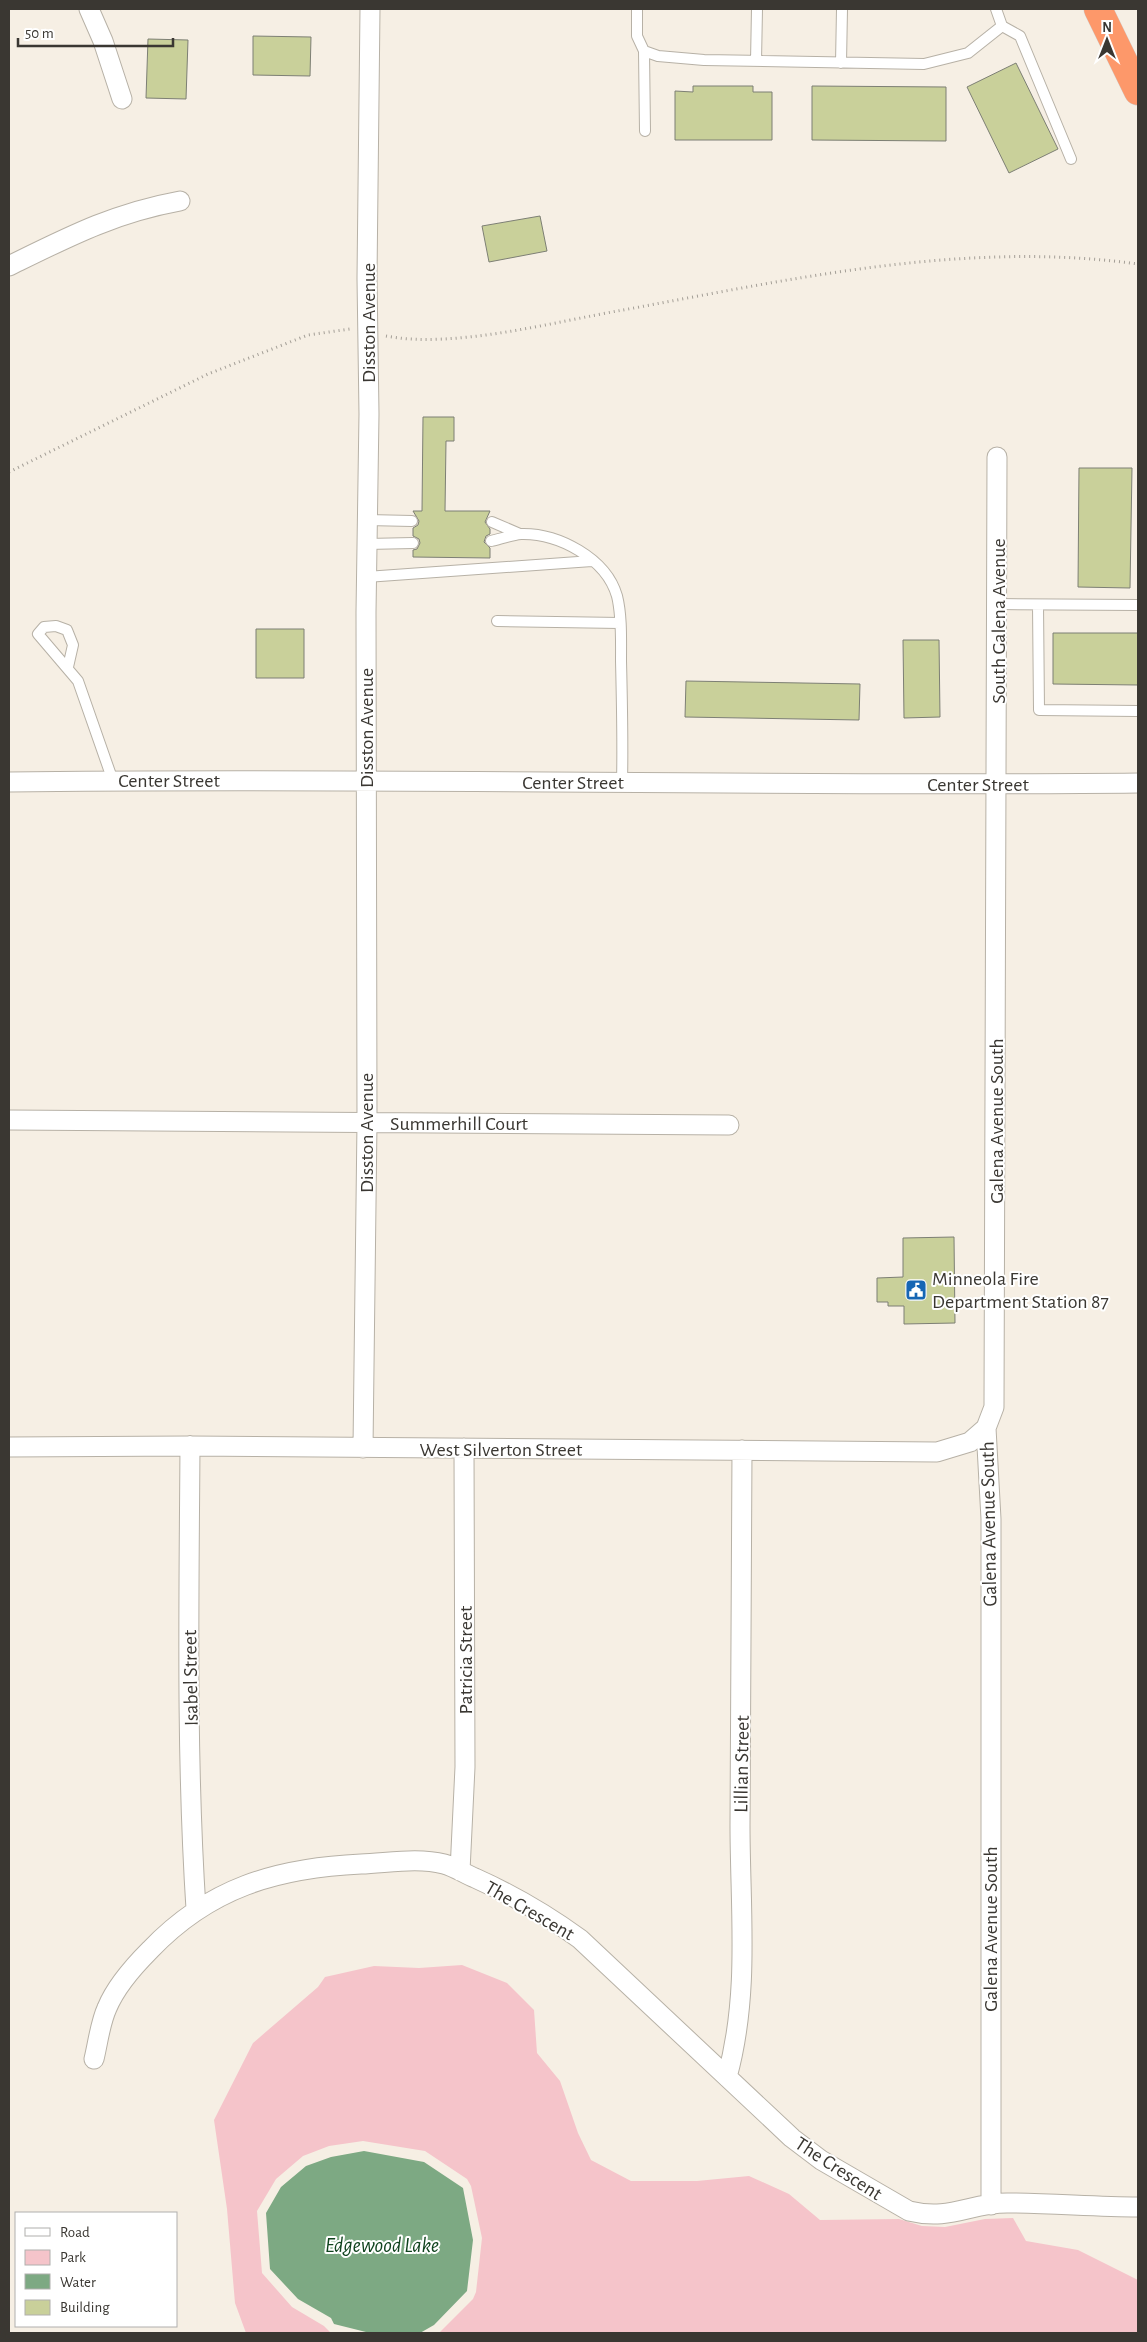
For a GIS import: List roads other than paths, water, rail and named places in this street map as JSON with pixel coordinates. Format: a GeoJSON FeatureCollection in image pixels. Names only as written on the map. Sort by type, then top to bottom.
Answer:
{"type":"FeatureCollection","features":[{"type":"Feature","properties":{"kind":"highway"},"geometry":{"type":"LineString","coordinates":[[1098,9],[1138,91]]}},
{"type":"Feature","properties":{"kind":"street"},"geometry":{"type":"LineString","coordinates":[[89,9],[103,41],[122,99]]}},
{"type":"Feature","properties":{"kind":"street","name":"Disston Avenue"},"geometry":{"type":"LineString","coordinates":[[363,1448],[367,1122],[366,577],[370,9]]}},
{"type":"Feature","properties":{"kind":"street"},"geometry":{"type":"LineString","coordinates":[[9,266],[100,222],[146,207],[180,201]]}},
{"type":"Feature","properties":{"kind":"street","name":"South Galena Avenue"},"geometry":{"type":"LineString","coordinates":[[998,457],[998,785]]}},
{"type":"Feature","properties":{"kind":"street","name":"Center Street"},"geometry":{"type":"LineString","coordinates":[[9,782],[113,780],[998,785],[1138,783]]}},
{"type":"Feature","properties":{"kind":"street","name":"Galena Avenue South"},"geometry":{"type":"LineString","coordinates":[[991,2205],[991,1519],[986,1428],[994,1407],[998,785]]}},
{"type":"Feature","properties":{"kind":"street","name":"Summerhill Court"},"geometry":{"type":"LineString","coordinates":[[9,1120],[729,1125]]}},
{"type":"Feature","properties":{"kind":"street","name":"West Silverton Street"},"geometry":{"type":"LineString","coordinates":[[9,1448],[190,1446],[937,1452],[970,1442],[986,1428]]}},
{"type":"Feature","properties":{"kind":"street","name":"Isabel Street"},"geometry":{"type":"LineString","coordinates":[[190,1446],[189,1659],[192,1848],[196,1909]]}},
{"type":"Feature","properties":{"kind":"street","name":"Patricia Street"},"geometry":{"type":"LineString","coordinates":[[460,1871],[465,1767],[464,1448]]}},
{"type":"Feature","properties":{"kind":"street","name":"Lillian Street"},"geometry":{"type":"LineString","coordinates":[[727,2077],[738,2027],[742,1971],[740,1825],[742,1450]]}},
{"type":"Feature","properties":{"kind":"street","name":"The Crescent"},"geometry":{"type":"LineString","coordinates":[[94,2060],[106,2010],[116,1990],[165,1934],[196,1909],[220,1895],[246,1884],[291,1872],[344,1865],[428,1861],[446,1864],[544,1914],[580,1939],[792,2138],[821,2160],[909,2211],[922,2214],[945,2215],[1005,2203],[1138,2207]]}},
{"type":"Feature","properties":{"kind":"lane"},"geometry":{"type":"LineString","coordinates":[[636,9],[637,36],[644,51],[645,131]]}},
{"type":"Feature","properties":{"kind":"lane"},"geometry":{"type":"LineString","coordinates":[[756,61],[757,9]]}},
{"type":"Feature","properties":{"kind":"lane"},"geometry":{"type":"LineString","coordinates":[[841,63],[842,9]]}},
{"type":"Feature","properties":{"kind":"lane"},"geometry":{"type":"LineString","coordinates":[[996,9],[1002,26],[1020,36],[1071,159]]}},
{"type":"Feature","properties":{"kind":"lane"},"geometry":{"type":"LineString","coordinates":[[644,51],[658,56],[704,60],[924,64],[968,53],[1002,26]]}},
{"type":"Feature","properties":{"kind":"lane"},"geometry":{"type":"LineString","coordinates":[[367,520],[412,521]]}},
{"type":"Feature","properties":{"kind":"lane"},"geometry":{"type":"LineString","coordinates":[[492,522],[520,534],[549,537],[572,546],[592,561],[608,577],[616,596],[620,623],[623,740],[622,782]]}},
{"type":"Feature","properties":{"kind":"lane"},"geometry":{"type":"LineString","coordinates":[[491,541],[520,534]]}},
{"type":"Feature","properties":{"kind":"lane"},"geometry":{"type":"LineString","coordinates":[[367,544],[413,543]]}},
{"type":"Feature","properties":{"kind":"lane"},"geometry":{"type":"LineString","coordinates":[[366,577],[592,561]]}},
{"type":"Feature","properties":{"kind":"lane"},"geometry":{"type":"LineString","coordinates":[[998,604],[1138,605]]}},
{"type":"Feature","properties":{"kind":"lane"},"geometry":{"type":"LineString","coordinates":[[1038,605],[1039,710],[1138,710]]}},
{"type":"Feature","properties":{"kind":"lane"},"geometry":{"type":"LineString","coordinates":[[497,621],[620,623]]}},
{"type":"Feature","properties":{"kind":"lane"},"geometry":{"type":"LineString","coordinates":[[68,668],[78,681],[113,780]]}},
{"type":"Feature","properties":{"kind":"water","name":"Edgewood Lake"},"geometry":{"type":"Polygon","coordinates":[[[364,2151],[424,2162],[463,2188],[473,2240],[467,2291],[434,2325],[420,2333],[370,2333],[334,2324],[331,2318],[298,2299],[270,2269],[266,2213],[281,2187],[306,2166],[331,2157],[364,2151]]]}},
{"type":"Feature","properties":{"kind":"place","name":"Minneola Fire Department Station 87"},"geometry":{"type":"Point","coordinates":[916,1290]}}]}
